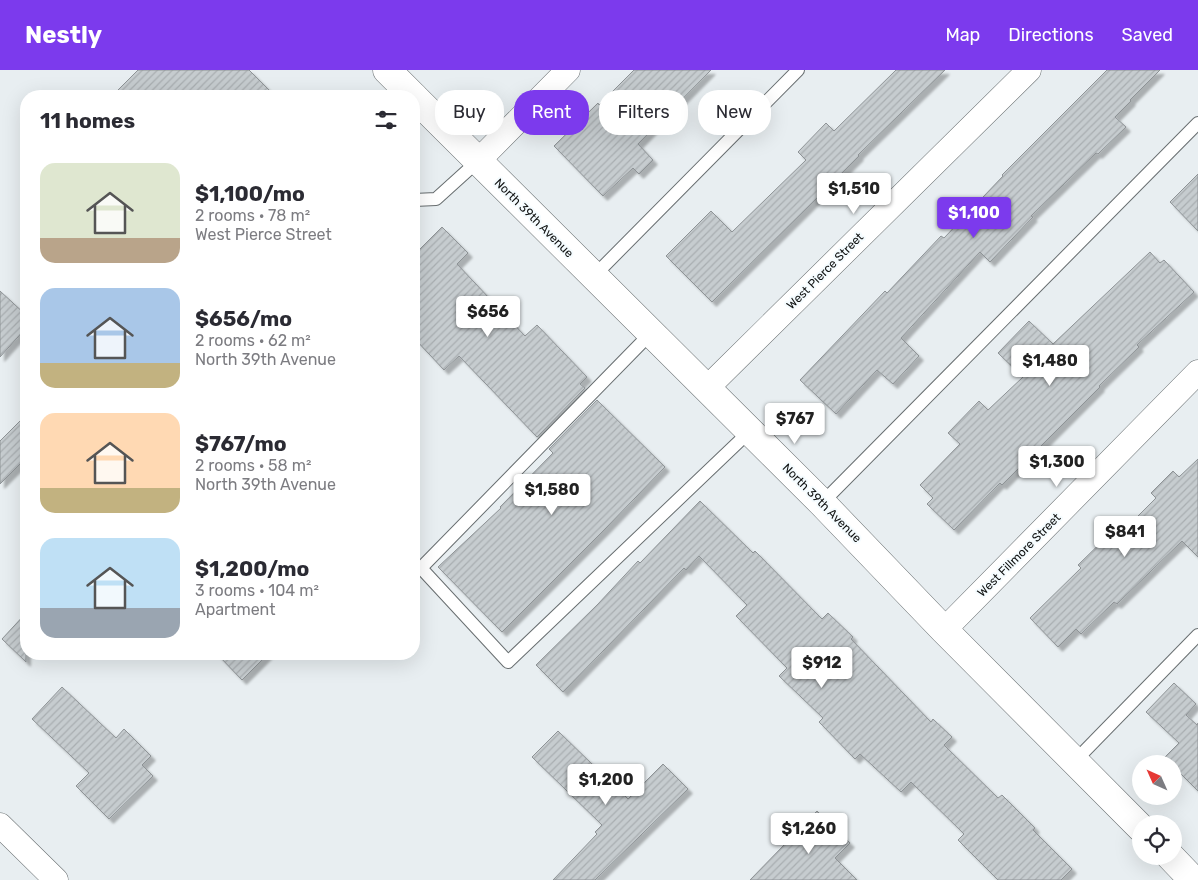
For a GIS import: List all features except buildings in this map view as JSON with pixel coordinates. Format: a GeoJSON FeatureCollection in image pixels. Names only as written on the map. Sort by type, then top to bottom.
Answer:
{"type":"FeatureCollection","features":[{"type":"Feature","properties":{"kind":"street","name":"North 39th Avenue"},"geometry":{"type":"LineString","coordinates":[[386,70],[406,90]]}},
{"type":"Feature","properties":{"kind":"street"},"geometry":{"type":"LineString","coordinates":[[478,161],[568,70]]}},
{"type":"Feature","properties":{"kind":"street","name":"West Pierce Street"},"geometry":{"type":"LineString","coordinates":[[707,388],[1029,70]]}},
{"type":"Feature","properties":{"kind":"street","name":"North 39th Avenue"},"geometry":{"type":"LineString","coordinates":[[420,104],[593,277],[750,430],[944,630],[1132,819]]}},
{"type":"Feature","properties":{"kind":"street","name":"West Fillmore Street"},"geometry":{"type":"LineString","coordinates":[[944,630],[1198,372]]}},
{"type":"Feature","properties":{"kind":"street"},"geometry":{"type":"LineString","coordinates":[[0,824],[56,880]]}},
{"type":"Feature","properties":{"kind":"street"},"geometry":{"type":"LineString","coordinates":[[1179,865],[1193,880]]}},
{"type":"Feature","properties":{"kind":"lane"},"geometry":{"type":"LineString","coordinates":[[593,277],[798,70]]}},
{"type":"Feature","properties":{"kind":"lane"},"geometry":{"type":"LineString","coordinates":[[822,503],[1198,123]]}},
{"type":"Feature","properties":{"kind":"lane"},"geometry":{"type":"LineString","coordinates":[[420,200],[436,199],[478,161]]}},
{"type":"Feature","properties":{"kind":"lane"},"geometry":{"type":"LineString","coordinates":[[651,332],[421,568],[508,662],[750,430]]}},
{"type":"Feature","properties":{"kind":"lane"},"geometry":{"type":"LineString","coordinates":[[1075,762],[1198,636]]}}]}
